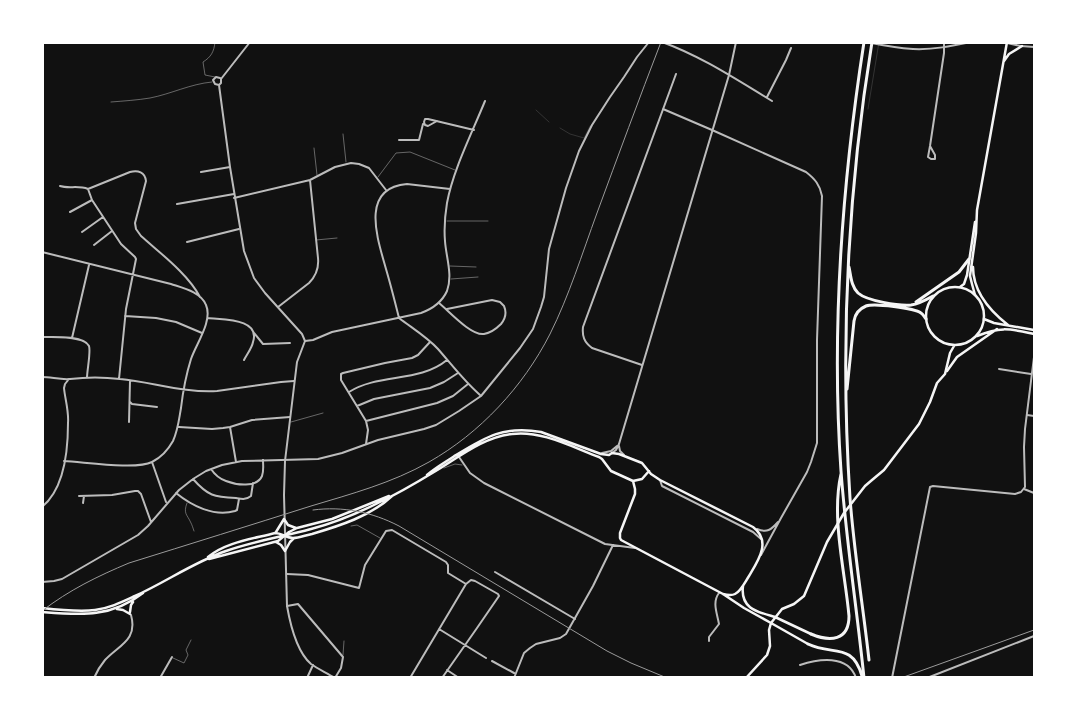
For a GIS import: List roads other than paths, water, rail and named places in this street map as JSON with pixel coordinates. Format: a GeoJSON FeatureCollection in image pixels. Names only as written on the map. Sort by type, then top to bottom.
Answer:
{"type":"FeatureCollection","features":[{"type":"Feature","properties":{"kind":"highway"},"geometry":{"type":"LineString","coordinates":[[863,678],[841,470],[838,376],[839,279],[844,202],[848,157],[865,42]]}},
{"type":"Feature","properties":{"kind":"highway"},"geometry":{"type":"LineString","coordinates":[[869,660],[850,499],[846,341],[848,263],[856,160],[872,42]]}},
{"type":"Feature","properties":{"kind":"highway"},"geometry":{"type":"LineString","coordinates":[[912,305],[958,272],[971,260]]}},
{"type":"Feature","properties":{"kind":"highway"},"geometry":{"type":"LineString","coordinates":[[848,263],[853,286],[863,296],[902,305],[917,304],[934,296]]}},
{"type":"Feature","properties":{"kind":"highway"},"geometry":{"type":"LineString","coordinates":[[846,398],[854,321],[858,312],[864,307],[878,305],[917,311],[926,320]]}},
{"type":"Feature","properties":{"kind":"highway"},"geometry":{"type":"LineString","coordinates":[[811,634],[824,639],[833,639],[844,633],[848,623],[849,616],[838,516],[841,470]]}},
{"type":"Feature","properties":{"kind":"highway"},"geometry":{"type":"LineString","coordinates":[[808,644],[820,649],[840,651],[848,654],[857,663],[863,678]]}},
{"type":"Feature","properties":{"kind":"main road"},"geometry":{"type":"LineString","coordinates":[[977,336],[982,328],[984,319],[982,306],[975,295],[971,280],[971,260],[977,210],[1006,43]]}},
{"type":"Feature","properties":{"kind":"main road"},"geometry":{"type":"LineString","coordinates":[[1003,62],[1009,54],[1022,46]]}},
{"type":"Feature","properties":{"kind":"main road"},"geometry":{"type":"LineString","coordinates":[[960,287],[966,280],[971,260]]}},
{"type":"Feature","properties":{"kind":"main road"},"geometry":{"type":"LineString","coordinates":[[971,260],[974,280],[978,290],[996,316],[1008,325]]}},
{"type":"Feature","properties":{"kind":"main road"},"geometry":{"type":"LineString","coordinates":[[975,295],[960,287],[946,288],[934,296],[927,307],[926,320],[928,329],[942,343],[954,346],[964,344],[977,336],[997,329],[1034,332]]}},
{"type":"Feature","properties":{"kind":"main road"},"geometry":{"type":"LineString","coordinates":[[984,319],[1034,332]]}},
{"type":"Feature","properties":{"kind":"main road"},"geometry":{"type":"LineString","coordinates":[[746,678],[767,655],[770,648],[769,630],[771,623],[782,609],[802,598],[831,534],[844,513],[858,494],[884,470],[919,424],[937,383],[957,357],[997,329]]}},
{"type":"Feature","properties":{"kind":"main road"},"geometry":{"type":"LineString","coordinates":[[944,374],[954,346]]}},
{"type":"Feature","properties":{"kind":"main road"},"geometry":{"type":"LineString","coordinates":[[425,477],[473,444],[494,434],[512,430],[533,430],[547,433],[601,454],[624,456],[642,464],[653,476],[753,528],[759,534],[763,546],[761,555],[744,585],[734,595],[721,593]]}},
{"type":"Feature","properties":{"kind":"main road"},"geometry":{"type":"LineString","coordinates":[[42,608],[80,611],[96,610],[125,601],[205,559],[244,545],[318,528],[344,519],[395,494],[485,442],[512,434],[527,434],[554,440],[598,457],[606,463],[611,471],[633,481],[642,479],[649,471]]}},
{"type":"Feature","properties":{"kind":"main road"},"geometry":{"type":"LineString","coordinates":[[566,445],[575,444]]}},
{"type":"Feature","properties":{"kind":"main road"},"geometry":{"type":"LineString","coordinates":[[606,463],[606,459],[611,454]]}},
{"type":"Feature","properties":{"kind":"main road"},"geometry":{"type":"LineString","coordinates":[[633,481],[635,494],[620,533],[620,538],[721,593],[808,644]]}},
{"type":"Feature","properties":{"kind":"main road"},"geometry":{"type":"LineString","coordinates":[[205,559],[276,542],[297,528],[332,519],[395,494]]}},
{"type":"Feature","properties":{"kind":"main road"},"geometry":{"type":"LineString","coordinates":[[205,559],[234,544],[275,533],[294,538],[325,530],[382,505],[395,494]]}},
{"type":"Feature","properties":{"kind":"main road"},"geometry":{"type":"LineString","coordinates":[[275,533],[284,519],[288,525],[297,528]]}},
{"type":"Feature","properties":{"kind":"main road"},"geometry":{"type":"LineString","coordinates":[[285,551],[294,538]]}},
{"type":"Feature","properties":{"kind":"main road"},"geometry":{"type":"LineString","coordinates":[[276,542],[281,544],[285,551]]}},
{"type":"Feature","properties":{"kind":"main road"},"geometry":{"type":"LineString","coordinates":[[744,585],[743,596],[749,607],[811,634]]}},
{"type":"Feature","properties":{"kind":"main road"},"geometry":{"type":"LineString","coordinates":[[42,612],[78,615],[94,614],[116,609],[136,599],[146,591]]}},
{"type":"Feature","properties":{"kind":"main road"},"geometry":{"type":"LineString","coordinates":[[116,609],[130,613],[131,605],[136,599]]}},
{"type":"Feature","properties":{"kind":"street"},"geometry":{"type":"LineString","coordinates":[[218,85],[250,42]]}},
{"type":"Feature","properties":{"kind":"street"},"geometry":{"type":"LineString","coordinates":[[42,582],[56,581],[65,577],[133,539],[151,522],[176,493],[193,479],[210,469],[236,462],[318,460],[366,444],[436,425],[481,396],[528,338],[537,320],[544,297],[549,249],[566,188],[579,151],[610,96],[649,42]]}},
{"type":"Feature","properties":{"kind":"street"},"geometry":{"type":"LineString","coordinates":[[662,42],[729,75],[772,101]]}},
{"type":"Feature","properties":{"kind":"street"},"geometry":{"type":"LineString","coordinates":[[611,454],[619,444],[729,75],[736,42]]}},
{"type":"Feature","properties":{"kind":"street"},"geometry":{"type":"LineString","coordinates":[[865,42],[912,49],[944,48],[971,42]]}},
{"type":"Feature","properties":{"kind":"street"},"geometry":{"type":"LineString","coordinates":[[930,146],[936,155],[935,159],[928,157],[944,42]]}},
{"type":"Feature","properties":{"kind":"street"},"geometry":{"type":"LineString","coordinates":[[1006,43],[1034,47]]}},
{"type":"Feature","properties":{"kind":"street"},"geometry":{"type":"LineString","coordinates":[[766,98],[791,48]]}},
{"type":"Feature","properties":{"kind":"street"},"geometry":{"type":"LineString","coordinates":[[642,365],[592,348],[585,342],[583,331],[585,321],[676,74]]}},
{"type":"Feature","properties":{"kind":"street"},"geometry":{"type":"LineString","coordinates":[[221,79],[216,77],[214,82],[218,85],[234,198],[244,251],[254,278],[306,341]]}},
{"type":"Feature","properties":{"kind":"street"},"geometry":{"type":"LineString","coordinates":[[306,341],[332,332],[427,311],[439,303],[447,292],[449,279],[445,242],[450,189],[485,101]]}},
{"type":"Feature","properties":{"kind":"street"},"geometry":{"type":"LineString","coordinates":[[663,109],[806,172],[814,178],[822,196],[817,340],[817,443],[808,471],[761,555]]}},
{"type":"Feature","properties":{"kind":"street"},"geometry":{"type":"LineString","coordinates":[[399,140],[419,140],[424,120],[427,119],[474,130]]}},
{"type":"Feature","properties":{"kind":"street"},"geometry":{"type":"LineString","coordinates":[[424,122],[428,126],[437,121]]}},
{"type":"Feature","properties":{"kind":"street"},"geometry":{"type":"LineString","coordinates":[[234,198],[310,180],[335,167],[354,163],[369,168],[386,190]]}},
{"type":"Feature","properties":{"kind":"street"},"geometry":{"type":"LineString","coordinates":[[201,172],[230,167]]}},
{"type":"Feature","properties":{"kind":"street"},"geometry":{"type":"LineString","coordinates":[[60,186],[64,188],[79,187],[88,189],[130,172],[137,171],[143,174],[146,181],[136,221],[137,230],[141,236],[188,278],[207,307],[208,318],[192,358],[178,427],[164,454],[144,465],[130,466],[64,461]]}},
{"type":"Feature","properties":{"kind":"street"},"geometry":{"type":"LineString","coordinates":[[277,307],[314,279],[318,264],[310,180]]}},
{"type":"Feature","properties":{"kind":"street"},"geometry":{"type":"LineString","coordinates":[[450,189],[407,184],[394,186],[386,190],[378,202],[375,226],[399,318],[430,342],[481,396]]}},
{"type":"Feature","properties":{"kind":"street"},"geometry":{"type":"LineString","coordinates":[[88,189],[92,200],[112,231],[136,261],[127,301],[119,379]]}},
{"type":"Feature","properties":{"kind":"street"},"geometry":{"type":"LineString","coordinates":[[177,204],[234,194]]}},
{"type":"Feature","properties":{"kind":"street"},"geometry":{"type":"LineString","coordinates":[[70,212],[92,200]]}},
{"type":"Feature","properties":{"kind":"street"},"geometry":{"type":"LineString","coordinates":[[82,232],[103,217]]}},
{"type":"Feature","properties":{"kind":"street"},"geometry":{"type":"LineString","coordinates":[[187,242],[239,229]]}},
{"type":"Feature","properties":{"kind":"street"},"geometry":{"type":"LineString","coordinates":[[94,245],[112,231]]}},
{"type":"Feature","properties":{"kind":"street"},"geometry":{"type":"LineString","coordinates":[[42,252],[187,290],[200,297]]}},
{"type":"Feature","properties":{"kind":"street"},"geometry":{"type":"LineString","coordinates":[[72,338],[90,264]]}},
{"type":"Feature","properties":{"kind":"street"},"geometry":{"type":"LineString","coordinates":[[439,303],[473,331],[482,334],[491,332],[502,323],[506,315],[506,308],[500,302],[492,300],[447,309]]}},
{"type":"Feature","properties":{"kind":"street"},"geometry":{"type":"LineString","coordinates":[[125,316],[166,320],[182,324],[202,333]]}},
{"type":"Feature","properties":{"kind":"street"},"geometry":{"type":"LineString","coordinates":[[208,318],[246,323],[253,329],[262,344],[290,343]]}},
{"type":"Feature","properties":{"kind":"street"},"geometry":{"type":"LineString","coordinates":[[244,360],[254,342],[254,333]]}},
{"type":"Feature","properties":{"kind":"street"},"geometry":{"type":"LineString","coordinates":[[42,337],[72,338],[86,342],[89,347],[86,378]]}},
{"type":"Feature","properties":{"kind":"street"},"geometry":{"type":"LineString","coordinates":[[287,606],[298,604],[343,657],[341,668],[335,678],[306,659],[293,633],[287,606],[284,519],[285,461],[297,362],[306,341]]}},
{"type":"Feature","properties":{"kind":"street"},"geometry":{"type":"LineString","coordinates":[[366,444],[368,430],[366,421],[341,380],[341,374],[385,362],[412,358],[418,355],[430,342]]}},
{"type":"Feature","properties":{"kind":"street"},"geometry":{"type":"LineString","coordinates":[[1024,490],[1026,415],[1034,357]]}},
{"type":"Feature","properties":{"kind":"street"},"geometry":{"type":"LineString","coordinates":[[349,392],[368,383],[423,373],[436,368],[447,360]]}},
{"type":"Feature","properties":{"kind":"street"},"geometry":{"type":"LineString","coordinates":[[999,369],[1031,374]]}},
{"type":"Feature","properties":{"kind":"street"},"geometry":{"type":"LineString","coordinates":[[357,406],[374,399],[430,388],[458,373]]}},
{"type":"Feature","properties":{"kind":"street"},"geometry":{"type":"LineString","coordinates":[[42,377],[119,379],[184,390],[217,392],[294,381]]}},
{"type":"Feature","properties":{"kind":"street"},"geometry":{"type":"LineString","coordinates":[[42,507],[52,497],[59,485],[64,461],[68,423],[64,388],[69,379]]}},
{"type":"Feature","properties":{"kind":"street"},"geometry":{"type":"LineString","coordinates":[[129,422],[130,380]]}},
{"type":"Feature","properties":{"kind":"street"},"geometry":{"type":"LineString","coordinates":[[366,421],[445,400],[454,396],[468,384]]}},
{"type":"Feature","properties":{"kind":"street"},"geometry":{"type":"LineString","coordinates":[[130,402],[132,404],[157,407]]}},
{"type":"Feature","properties":{"kind":"street"},"geometry":{"type":"LineString","coordinates":[[1026,415],[1034,416]]}},
{"type":"Feature","properties":{"kind":"street"},"geometry":{"type":"LineString","coordinates":[[178,427],[212,429],[230,427],[252,420],[290,417]]}},
{"type":"Feature","properties":{"kind":"street"},"geometry":{"type":"LineString","coordinates":[[230,427],[236,462]]}},
{"type":"Feature","properties":{"kind":"street"},"geometry":{"type":"LineString","coordinates":[[601,454],[611,451],[619,444]]}},
{"type":"Feature","properties":{"kind":"street"},"geometry":{"type":"LineString","coordinates":[[619,444],[620,451],[624,456]]}},
{"type":"Feature","properties":{"kind":"street"},"geometry":{"type":"LineString","coordinates":[[459,457],[470,473],[484,483],[605,544],[639,549]]}},
{"type":"Feature","properties":{"kind":"street"},"geometry":{"type":"LineString","coordinates":[[210,469],[227,482],[253,483],[262,476],[263,460]]}},
{"type":"Feature","properties":{"kind":"street"},"geometry":{"type":"LineString","coordinates":[[152,462],[167,503]]}},
{"type":"Feature","properties":{"kind":"street"},"geometry":{"type":"LineString","coordinates":[[193,479],[212,495],[239,499],[250,497],[253,492],[253,483]]}},
{"type":"Feature","properties":{"kind":"street"},"geometry":{"type":"LineString","coordinates":[[660,480],[662,486],[752,532],[762,540]]}},
{"type":"Feature","properties":{"kind":"street"},"geometry":{"type":"LineString","coordinates":[[892,678],[929,488],[933,486],[1012,494],[1024,490],[1034,493]]}},
{"type":"Feature","properties":{"kind":"street"},"geometry":{"type":"LineString","coordinates":[[79,496],[112,495],[138,491],[141,494],[151,522]]}},
{"type":"Feature","properties":{"kind":"street"},"geometry":{"type":"LineString","coordinates":[[176,493],[187,502],[203,510],[220,513],[235,512],[239,499]]}},
{"type":"Feature","properties":{"kind":"street"},"geometry":{"type":"LineString","coordinates":[[83,503],[84,496]]}},
{"type":"Feature","properties":{"kind":"street"},"geometry":{"type":"LineString","coordinates":[[753,528],[768,531],[781,518]]}},
{"type":"Feature","properties":{"kind":"street"},"geometry":{"type":"LineString","coordinates":[[286,574],[308,575],[359,588],[365,565],[386,531],[392,530],[446,562],[448,573],[466,584]]}},
{"type":"Feature","properties":{"kind":"street"},"geometry":{"type":"LineString","coordinates":[[514,678],[524,653],[536,644],[564,636],[570,629],[613,546]]}},
{"type":"Feature","properties":{"kind":"street"},"geometry":{"type":"LineString","coordinates":[[495,572],[575,619]]}},
{"type":"Feature","properties":{"kind":"street"},"geometry":{"type":"LineString","coordinates":[[410,678],[466,584],[470,580],[475,581],[499,596],[442,678]]}},
{"type":"Feature","properties":{"kind":"street"},"geometry":{"type":"LineString","coordinates":[[709,640],[719,624],[715,602],[716,597],[721,593]]}},
{"type":"Feature","properties":{"kind":"street"},"geometry":{"type":"LineString","coordinates":[[94,678],[103,662],[128,639],[132,624],[125,601]]}},
{"type":"Feature","properties":{"kind":"street"},"geometry":{"type":"LineString","coordinates":[[439,629],[486,658]]}},
{"type":"Feature","properties":{"kind":"street"},"geometry":{"type":"LineString","coordinates":[[927,678],[1034,636]]}},
{"type":"Feature","properties":{"kind":"street"},"geometry":{"type":"LineString","coordinates":[[160,678],[172,657]]}},
{"type":"Feature","properties":{"kind":"street"},"geometry":{"type":"LineString","coordinates":[[800,665],[816,660],[834,660],[846,665],[852,670],[856,678]]}},
{"type":"Feature","properties":{"kind":"street"},"geometry":{"type":"LineString","coordinates":[[492,662],[515,674]]}},
{"type":"Feature","properties":{"kind":"street"},"geometry":{"type":"LineString","coordinates":[[307,678],[313,665]]}},
{"type":"Feature","properties":{"kind":"street"},"geometry":{"type":"LineString","coordinates":[[447,670],[458,678]]}},
{"type":"Feature","properties":{"kind":"street"},"geometry":{"type":"LineString","coordinates":[[938,673],[940,678]]}},
{"type":"Feature","properties":{"kind":"lane"},"geometry":{"type":"LineString","coordinates":[[215,42],[215,49],[211,56],[203,62],[205,75],[216,77]]}},
{"type":"Feature","properties":{"kind":"lane"},"geometry":{"type":"LineString","coordinates":[[111,102],[151,98],[179,89],[214,82]]}},
{"type":"Feature","properties":{"kind":"lane"},"geometry":{"type":"LineString","coordinates":[[343,134],[346,164]]}},
{"type":"Feature","properties":{"kind":"lane"},"geometry":{"type":"LineString","coordinates":[[314,148],[318,177]]}},
{"type":"Feature","properties":{"kind":"lane"},"geometry":{"type":"LineString","coordinates":[[377,178],[396,153],[410,152],[456,171]]}},
{"type":"Feature","properties":{"kind":"lane"},"geometry":{"type":"LineString","coordinates":[[446,221],[488,220]]}},
{"type":"Feature","properties":{"kind":"lane"},"geometry":{"type":"LineString","coordinates":[[316,240],[337,238]]}},
{"type":"Feature","properties":{"kind":"lane"},"geometry":{"type":"LineString","coordinates":[[448,266],[476,267]]}},
{"type":"Feature","properties":{"kind":"lane"},"geometry":{"type":"LineString","coordinates":[[449,279],[478,277]]}},
{"type":"Feature","properties":{"kind":"lane"},"geometry":{"type":"LineString","coordinates":[[289,422],[323,413]]}},
{"type":"Feature","properties":{"kind":"lane"},"geometry":{"type":"LineString","coordinates":[[437,470],[455,464],[463,465]]}},
{"type":"Feature","properties":{"kind":"lane"},"geometry":{"type":"LineString","coordinates":[[187,502],[185,508],[186,515],[194,531]]}},
{"type":"Feature","properties":{"kind":"lane"},"geometry":{"type":"LineString","coordinates":[[351,526],[357,525],[381,539]]}},
{"type":"Feature","properties":{"kind":"lane"},"geometry":{"type":"LineString","coordinates":[[172,657],[184,663],[188,655],[186,650],[191,640]]}},
{"type":"Feature","properties":{"kind":"lane"},"geometry":{"type":"LineString","coordinates":[[343,657],[344,641]]}},
{"type":"Feature","properties":{"kind":"waterway"},"geometry":{"type":"LineString","coordinates":[[868,109],[879,42]]}},
{"type":"Feature","properties":{"kind":"waterway"},"geometry":{"type":"LineString","coordinates":[[536,110],[549,122]]}},
{"type":"Feature","properties":{"kind":"waterway"},"geometry":{"type":"LineString","coordinates":[[560,128],[570,134],[584,138],[590,126]]}},
{"type":"Feature","properties":{"kind":"railway"},"geometry":{"type":"LineString","coordinates":[[42,611],[84,584],[129,563],[356,492],[401,476],[448,450],[483,423],[527,372],[557,320],[661,42]]}},
{"type":"Feature","properties":{"kind":"railway"},"geometry":{"type":"LineString","coordinates":[[313,510],[357,511],[389,521],[607,651],[667,678]]}},
{"type":"Feature","properties":{"kind":"railway"},"geometry":{"type":"LineString","coordinates":[[901,678],[1034,630]]}}]}
